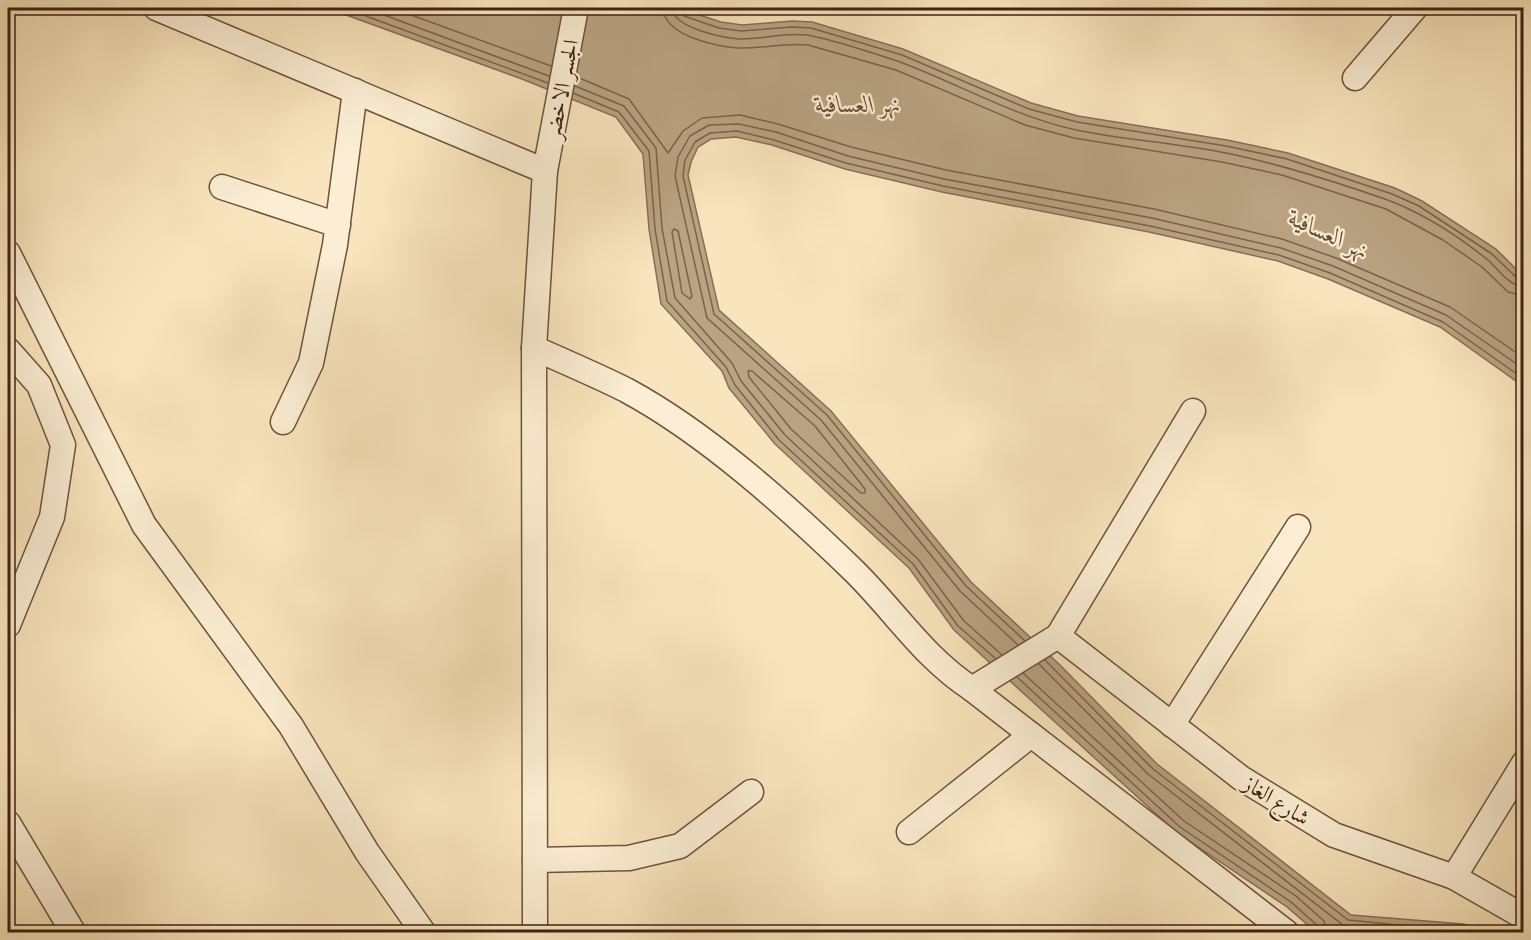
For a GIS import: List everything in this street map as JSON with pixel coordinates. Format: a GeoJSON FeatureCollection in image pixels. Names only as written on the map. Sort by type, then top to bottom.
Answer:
{"type":"FeatureCollection","features":[{"type":"Feature","properties":{"kind":"street"},"geometry":{"type":"LineString","coordinates":[[156,8],[546,171]]}},
{"type":"Feature","properties":{"kind":"street","name":"الجسر الاخضر"},"geometry":{"type":"LineString","coordinates":[[536,933],[534,348],[546,171],[576,8]]}},
{"type":"Feature","properties":{"kind":"street"},"geometry":{"type":"LineString","coordinates":[[1355,78],[1415,8]]}},
{"type":"Feature","properties":{"kind":"street"},"geometry":{"type":"LineString","coordinates":[[283,422],[311,363],[338,225],[355,91]]}},
{"type":"Feature","properties":{"kind":"street"},"geometry":{"type":"LineString","coordinates":[[222,187],[338,225]]}},
{"type":"Feature","properties":{"kind":"street"},"geometry":{"type":"LineString","coordinates":[[8,253],[144,525],[291,726],[367,852],[423,933]]}},
{"type":"Feature","properties":{"kind":"street"},"geometry":{"type":"LineString","coordinates":[[534,348],[626,390],[710,444],[855,572],[918,644],[947,673],[972,689],[1286,933]]}},
{"type":"Feature","properties":{"kind":"street"},"geometry":{"type":"LineString","coordinates":[[8,350],[39,386],[63,445],[52,517],[8,626]]}},
{"type":"Feature","properties":{"kind":"street"},"geometry":{"type":"LineString","coordinates":[[972,689],[1058,636],[1193,411]]}},
{"type":"Feature","properties":{"kind":"street"},"geometry":{"type":"LineString","coordinates":[[1172,725],[1298,527]]}},
{"type":"Feature","properties":{"kind":"street","name":"شارع الغاز"},"geometry":{"type":"LineString","coordinates":[[1058,636],[1241,778],[1334,835],[1454,877],[1524,917]]}},
{"type":"Feature","properties":{"kind":"street"},"geometry":{"type":"LineString","coordinates":[[909,832],[1031,735]]}},
{"type":"Feature","properties":{"kind":"street"},"geometry":{"type":"LineString","coordinates":[[1454,877],[1524,764]]}},
{"type":"Feature","properties":{"kind":"street"},"geometry":{"type":"LineString","coordinates":[[535,860],[628,858],[680,846],[751,792]]}},
{"type":"Feature","properties":{"kind":"street"},"geometry":{"type":"LineString","coordinates":[[8,823],[73,933]]}},
{"type":"Feature","properties":{"kind":"water","name":"نهر العسافية"},"geometry":{"type":"Polygon","coordinates":[[[327,8],[678,8],[721,22],[742,25],[792,21],[812,22],[903,49],[1031,103],[1078,116],[1227,140],[1288,153],[1395,188],[1422,201],[1496,249],[1523,276],[1523,386],[1440,327],[1328,279],[1278,261],[1149,232],[942,192],[845,169],[772,145],[736,137],[711,139],[698,147],[688,175],[719,310],[831,411],[971,582],[1061,666],[1157,764],[1351,915],[1463,924],[1488,932],[1316,932],[1287,907],[1176,832],[954,630],[909,568],[775,444],[729,388],[722,371],[661,304],[649,229],[643,154],[616,117],[522,79],[327,8]]]}}]}
